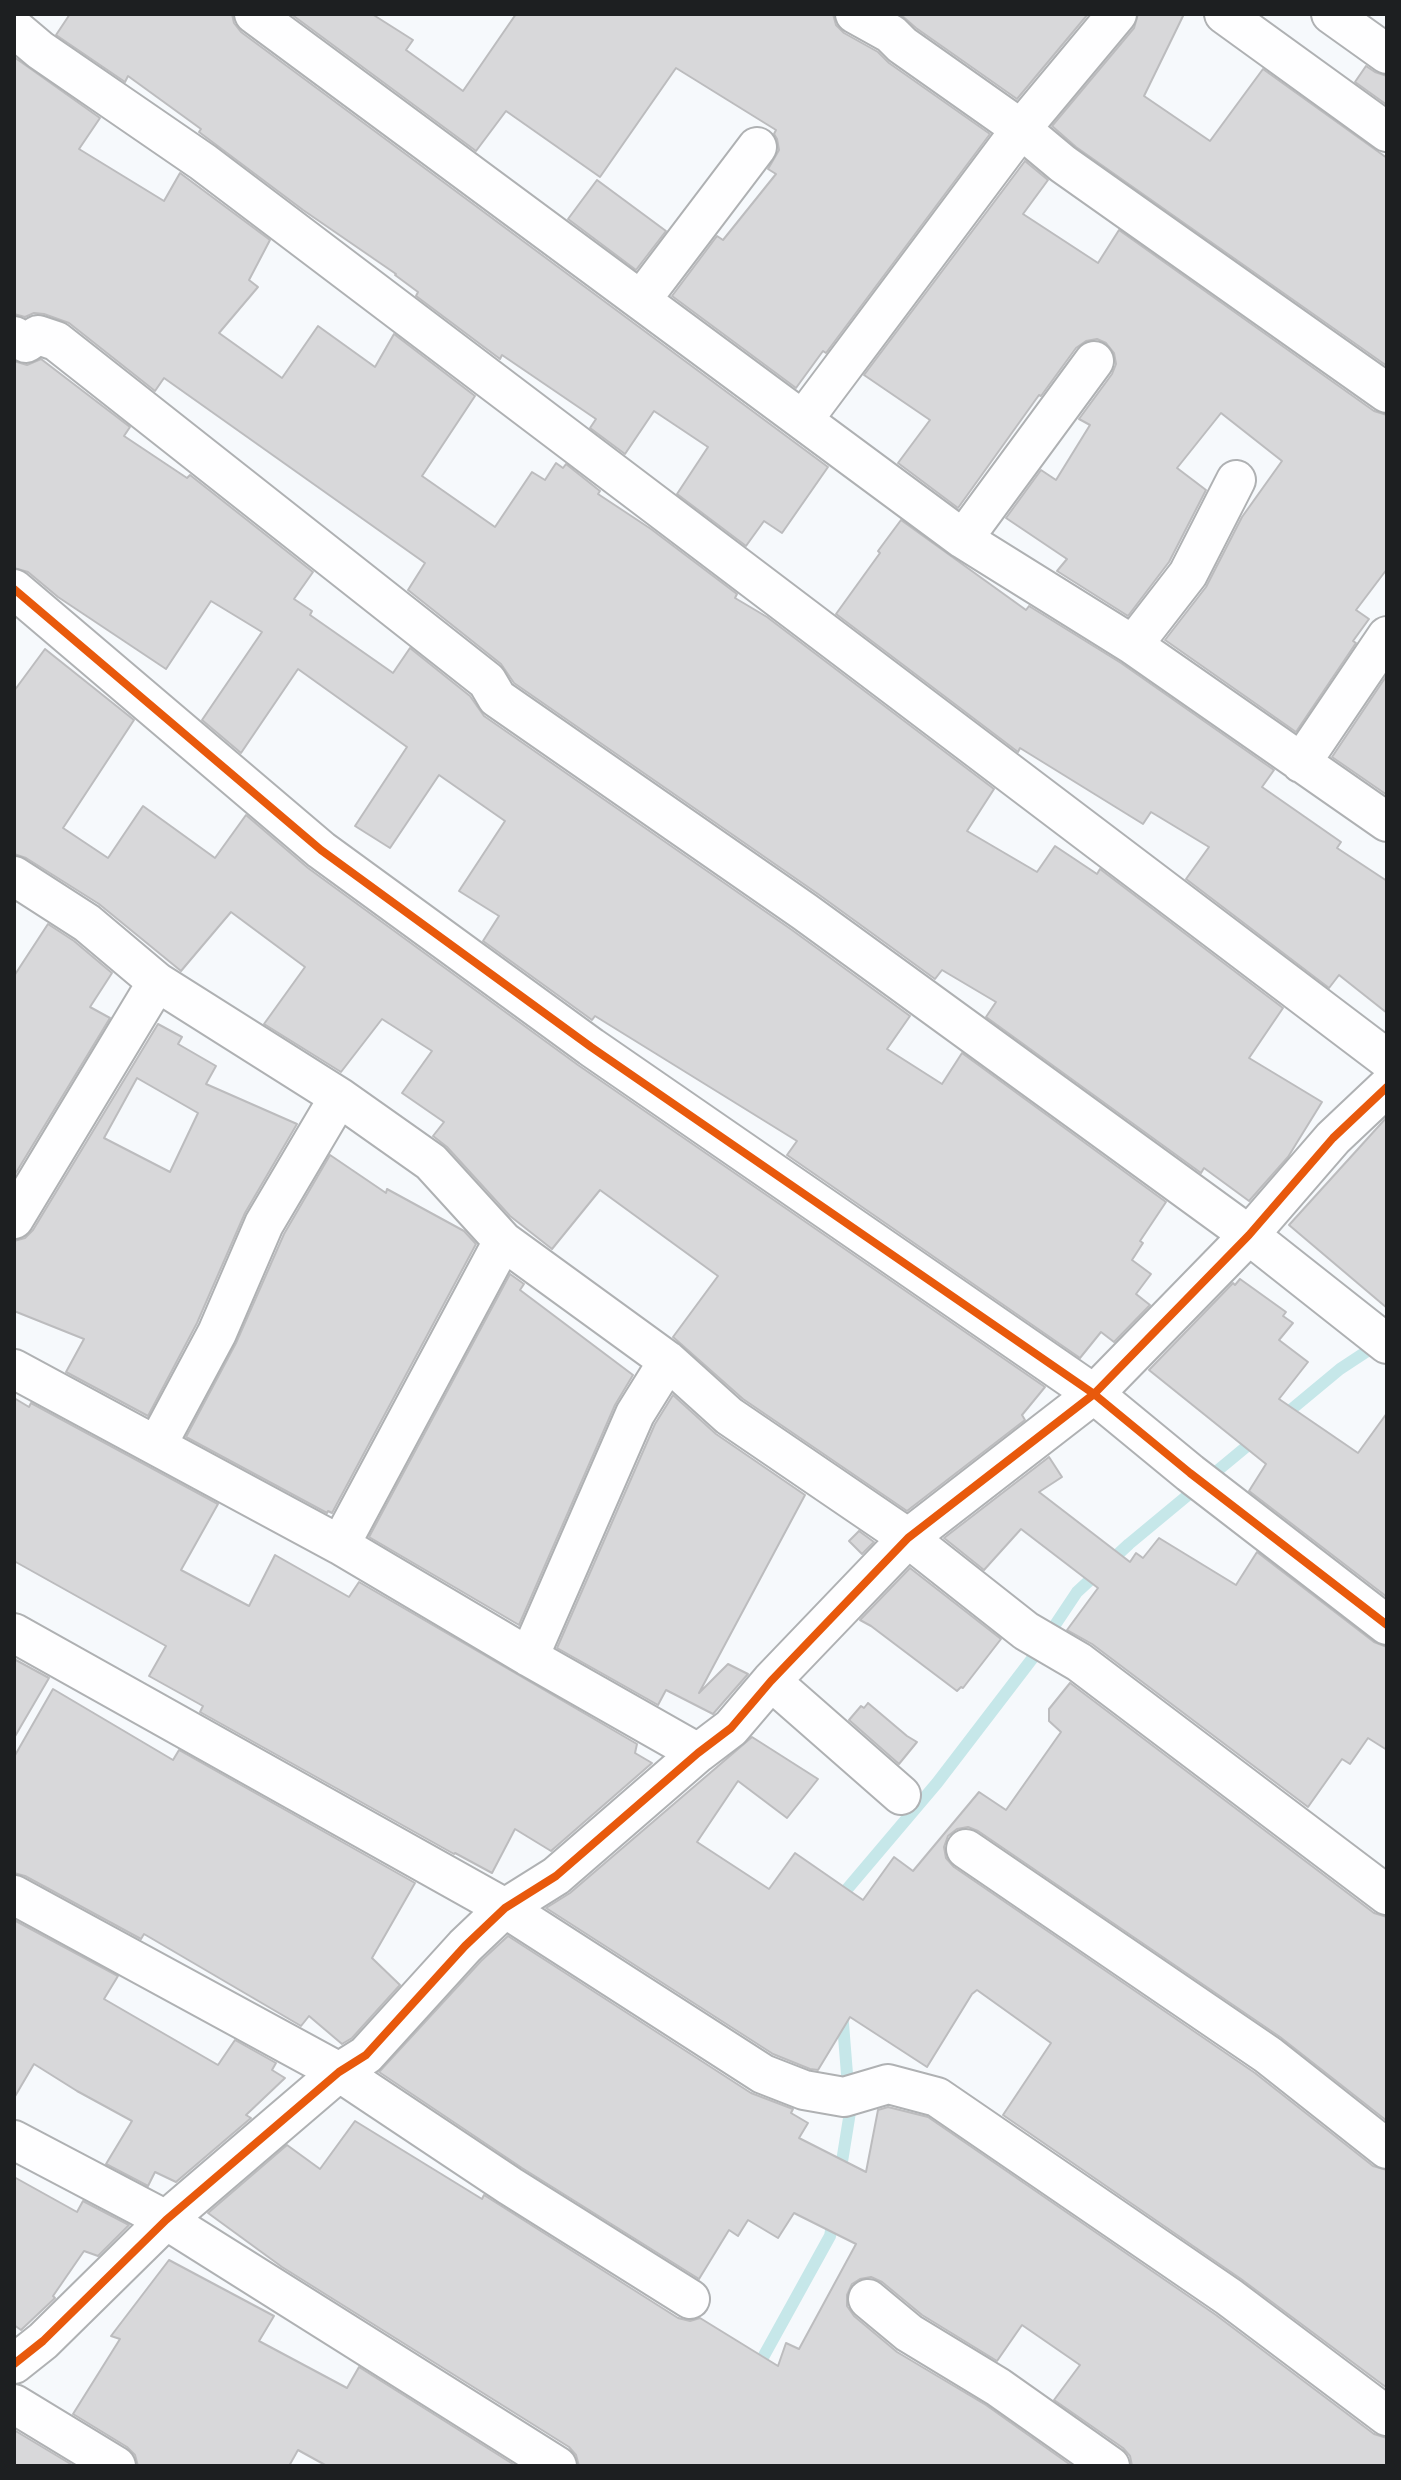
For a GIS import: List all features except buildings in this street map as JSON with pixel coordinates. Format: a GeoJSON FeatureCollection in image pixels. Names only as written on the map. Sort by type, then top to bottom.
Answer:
{"type":"FeatureCollection","features":[{"type":"Feature","properties":{"kind":"street"},"geometry":{"type":"LineString","coordinates":[[254,14],[963,539],[1133,645],[1387,822]]}},
{"type":"Feature","properties":{"kind":"street"},"geometry":{"type":"LineString","coordinates":[[855,14],[891,34],[1021,129],[1063,164],[1387,393]]}},
{"type":"Feature","properties":{"kind":"street"},"geometry":{"type":"LineString","coordinates":[[803,420],[1021,129],[1117,14]]}},
{"type":"Feature","properties":{"kind":"street"},"geometry":{"type":"LineString","coordinates":[[1224,14],[1387,132]]}},
{"type":"Feature","properties":{"kind":"street"},"geometry":{"type":"LineString","coordinates":[[1331,14],[1387,54]]}},
{"type":"Feature","properties":{"kind":"street"},"geometry":{"type":"LineString","coordinates":[[14,28],[40,50],[228,182],[1387,1059]]}},
{"type":"Feature","properties":{"kind":"street"},"geometry":{"type":"LineString","coordinates":[[641,300],[757,147]]}},
{"type":"Feature","properties":{"kind":"street"},"geometry":{"type":"LineString","coordinates":[[14,336],[26,343],[38,335],[56,341],[487,681],[497,698],[805,912],[1249,1235],[1387,1344]]}},
{"type":"Feature","properties":{"kind":"street"},"geometry":{"type":"LineString","coordinates":[[963,539],[1094,361]]}},
{"type":"Feature","properties":{"kind":"street"},"geometry":{"type":"LineString","coordinates":[[1133,645],[1188,574],[1236,480]]}},
{"type":"Feature","properties":{"kind":"street"},"geometry":{"type":"LineString","coordinates":[[14,589],[321,850],[591,1047],[1094,1394],[1190,1473],[1387,1625]]}},
{"type":"Feature","properties":{"kind":"street"},"geometry":{"type":"LineString","coordinates":[[1301,763],[1387,636]]}},
{"type":"Feature","properties":{"kind":"street"},"geometry":{"type":"LineString","coordinates":[[14,876],[87,923],[157,982],[339,1097],[431,1162],[503,1241],[668,1361],[729,1416],[908,1538],[1026,1631],[1079,1662],[1387,1895]]}},
{"type":"Feature","properties":{"kind":"street"},"geometry":{"type":"LineString","coordinates":[[14,1219],[157,982]]}},
{"type":"Feature","properties":{"kind":"street"},"geometry":{"type":"LineString","coordinates":[[14,2364],[43,2341],[166,2220],[339,2072],[366,2055],[465,1946],[505,1908],[556,1876],[731,1728],[771,1681],[908,1538],[1094,1394],[1249,1235],[1333,1138],[1387,1087]]}},
{"type":"Feature","properties":{"kind":"street"},"geometry":{"type":"LineString","coordinates":[[157,1445],[217,1333],[264,1224],[339,1097]]}},
{"type":"Feature","properties":{"kind":"street"},"geometry":{"type":"LineString","coordinates":[[340,1545],[503,1241]]}},
{"type":"Feature","properties":{"kind":"street"},"geometry":{"type":"LineString","coordinates":[[529,1657],[635,1414],[668,1361]]}},
{"type":"Feature","properties":{"kind":"street"},"geometry":{"type":"LineString","coordinates":[[14,1369],[340,1545],[698,1753]]}},
{"type":"Feature","properties":{"kind":"street"},"geometry":{"type":"LineString","coordinates":[[14,1633],[505,1908],[763,2074],[804,2090],[853,2093],[888,2084],[937,2097],[1229,2297],[1387,2416]]}},
{"type":"Feature","properties":{"kind":"street"},"geometry":{"type":"LineString","coordinates":[[771,1681],[901,1795]]}},
{"type":"Feature","properties":{"kind":"street"},"geometry":{"type":"LineString","coordinates":[[966,1849],[1268,2055],[1387,2149]]}},
{"type":"Feature","properties":{"kind":"street"},"geometry":{"type":"LineString","coordinates":[[14,1895],[339,2072],[510,2186],[690,2299]]}},
{"type":"Feature","properties":{"kind":"street"},"geometry":{"type":"LineString","coordinates":[[14,2140],[166,2220],[557,2466]]}},
{"type":"Feature","properties":{"kind":"street"},"geometry":{"type":"LineString","coordinates":[[868,2299],[909,2333],[998,2387],[1110,2466]]}},
{"type":"Feature","properties":{"kind":"street"},"geometry":{"type":"LineString","coordinates":[[14,2404],[116,2466]]}},
{"type":"Feature","properties":{"kind":"waterway"},"geometry":{"type":"LineString","coordinates":[[1281,1418],[1340,1369],[1378,1344]]}},
{"type":"Feature","properties":{"kind":"waterway"},"geometry":{"type":"LineString","coordinates":[[837,1901],[937,1783],[1035,1655],[1077,1592],[1129,1544],[1258,1437]]}},
{"type":"Feature","properties":{"kind":"waterway"},"geometry":{"type":"LineString","coordinates":[[840,2174],[850,2112],[842,2011]]}},
{"type":"Feature","properties":{"kind":"waterway"},"geometry":{"type":"LineString","coordinates":[[756,2370],[830,2236],[834,2216]]}},
{"type":"Feature","properties":{"kind":"cycle path"},"geometry":{"type":"LineString","coordinates":[[14,589],[321,850],[591,1047],[1094,1394],[1190,1473],[1387,1625]]}},
{"type":"Feature","properties":{"kind":"cycle path"},"geometry":{"type":"LineString","coordinates":[[14,2364],[43,2341],[166,2220],[339,2072],[366,2055],[465,1946],[505,1908],[556,1876],[731,1728],[771,1681],[908,1538],[1094,1394],[1249,1235],[1333,1138],[1387,1087]]}}]}
